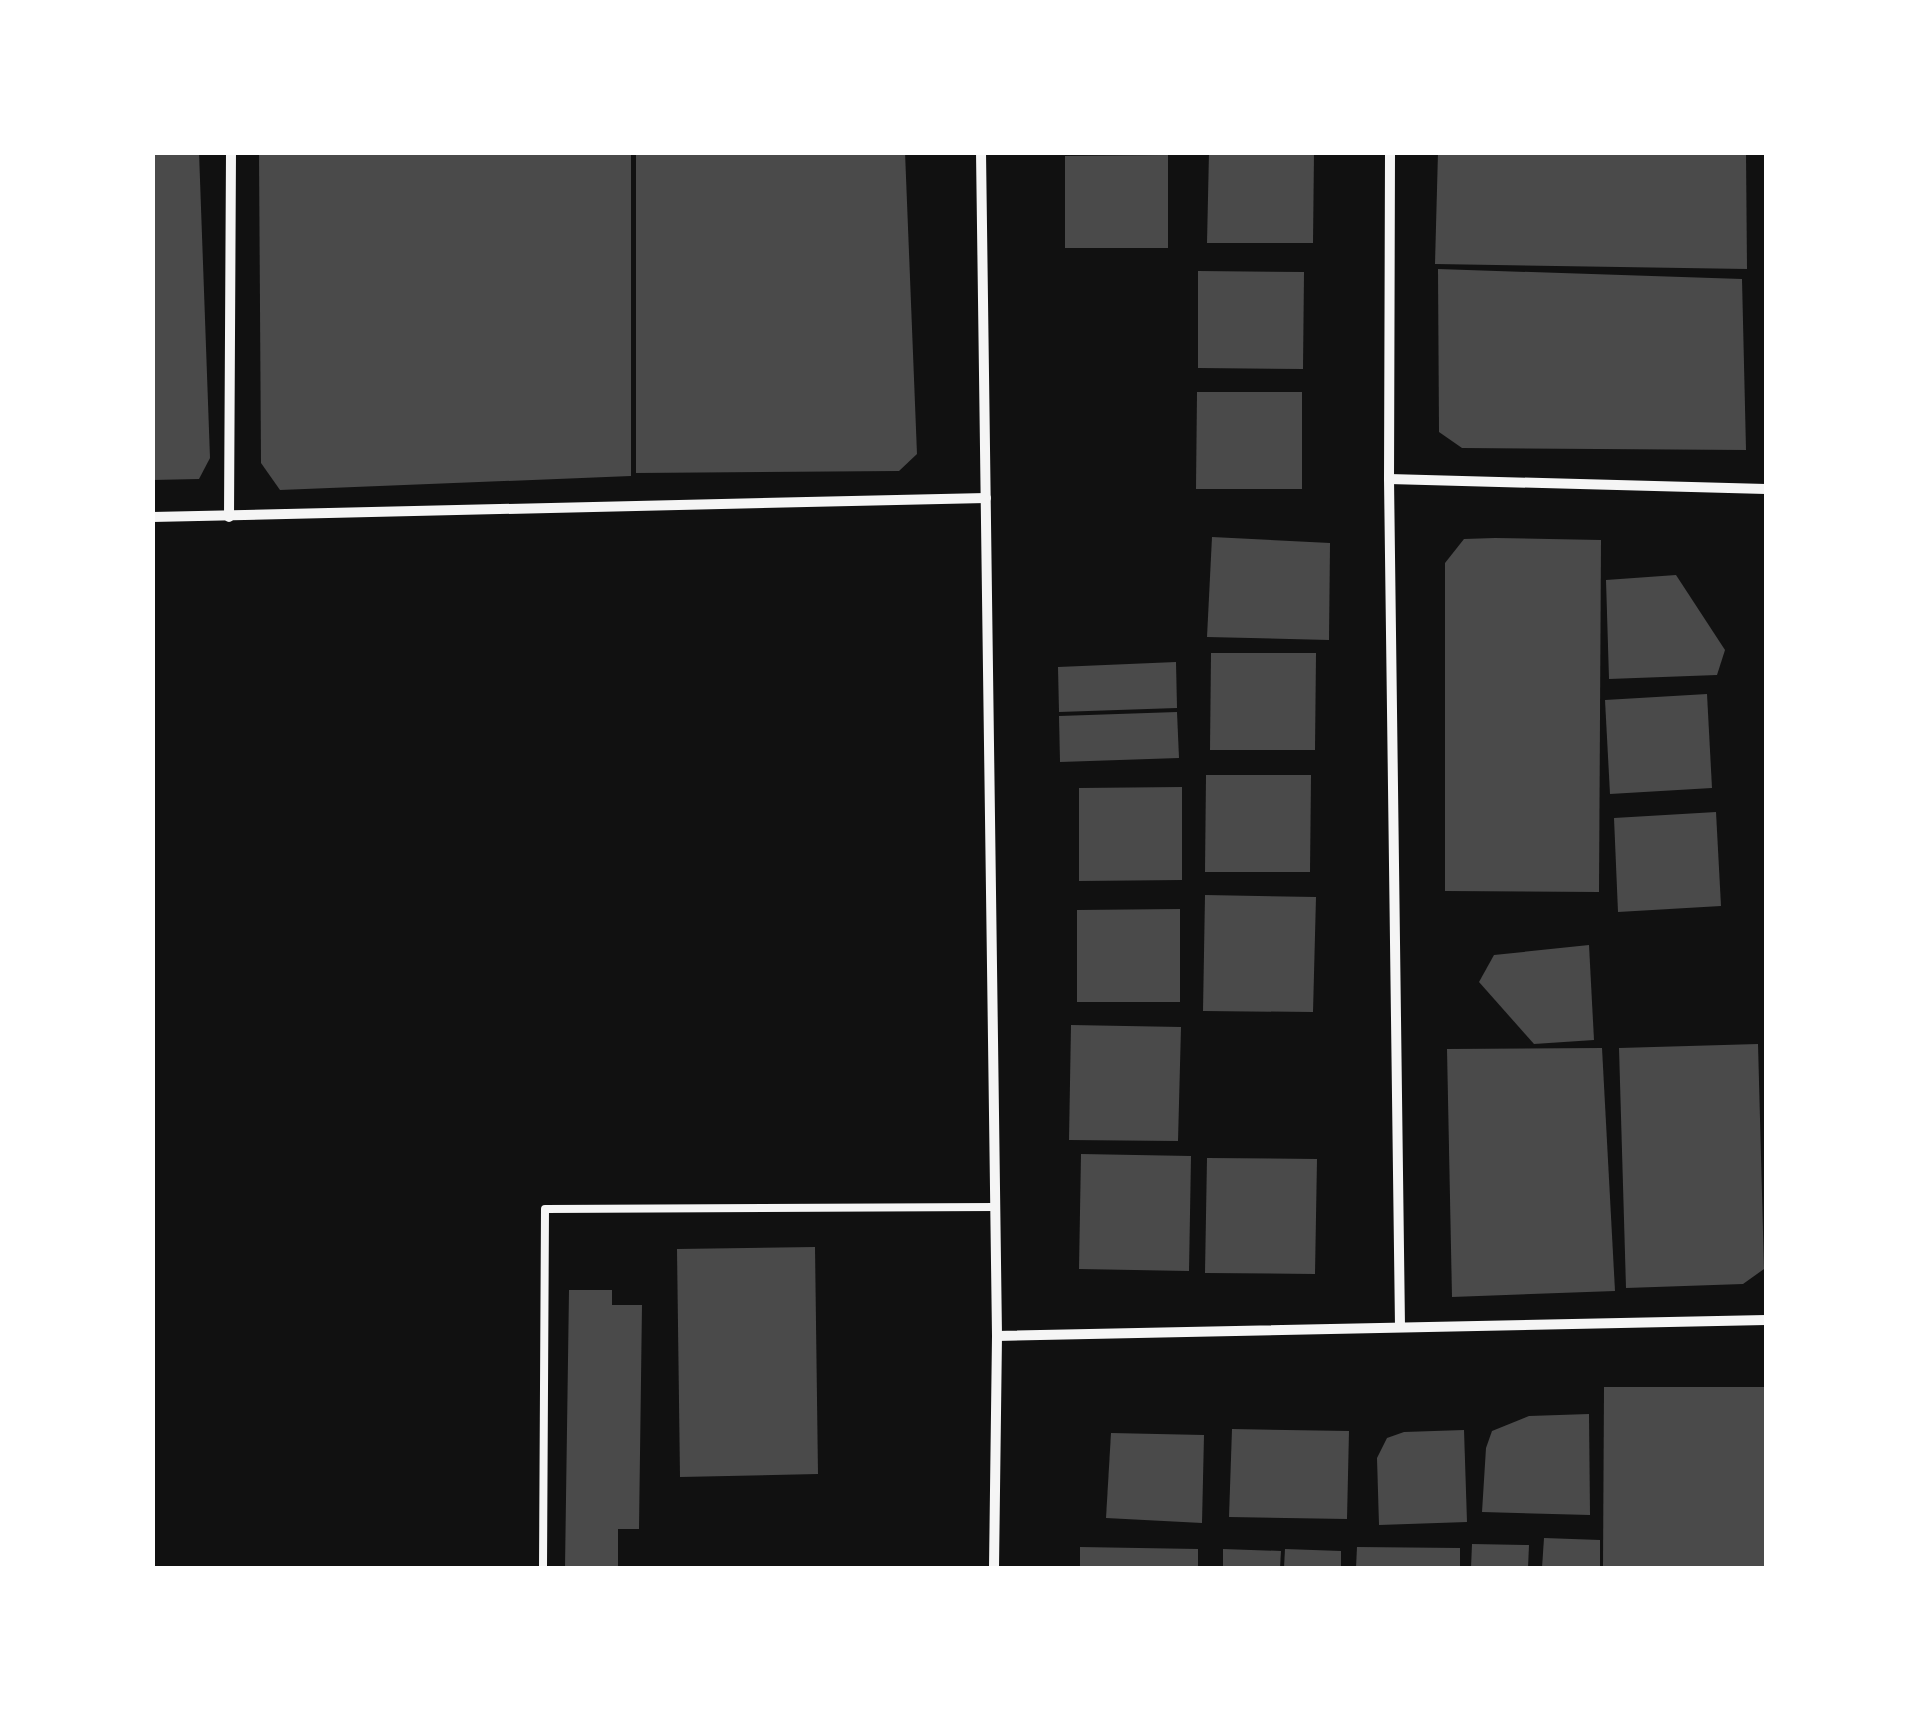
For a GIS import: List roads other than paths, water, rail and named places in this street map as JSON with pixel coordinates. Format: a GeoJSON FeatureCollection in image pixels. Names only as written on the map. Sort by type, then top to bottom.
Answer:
{"type":"FeatureCollection","features":[{"type":"Feature","properties":{"kind":"street"},"geometry":{"type":"LineString","coordinates":[[230,517],[231,152]]}},
{"type":"Feature","properties":{"kind":"street"},"geometry":{"type":"LineString","coordinates":[[981,152],[996,1207],[994,1568]]}},
{"type":"Feature","properties":{"kind":"street"},"geometry":{"type":"LineString","coordinates":[[1390,152],[1389,479],[1400,1327]]}},
{"type":"Feature","properties":{"kind":"street"},"geometry":{"type":"LineString","coordinates":[[1389,479],[1766,490]]}},
{"type":"Feature","properties":{"kind":"street"},"geometry":{"type":"LineString","coordinates":[[152,518],[986,498]]}},
{"type":"Feature","properties":{"kind":"street"},"geometry":{"type":"LineString","coordinates":[[997,1336],[1766,1320]]}},
{"type":"Feature","properties":{"kind":"lane"},"geometry":{"type":"LineString","coordinates":[[544,1568],[545,1209],[996,1207]]}}]}
